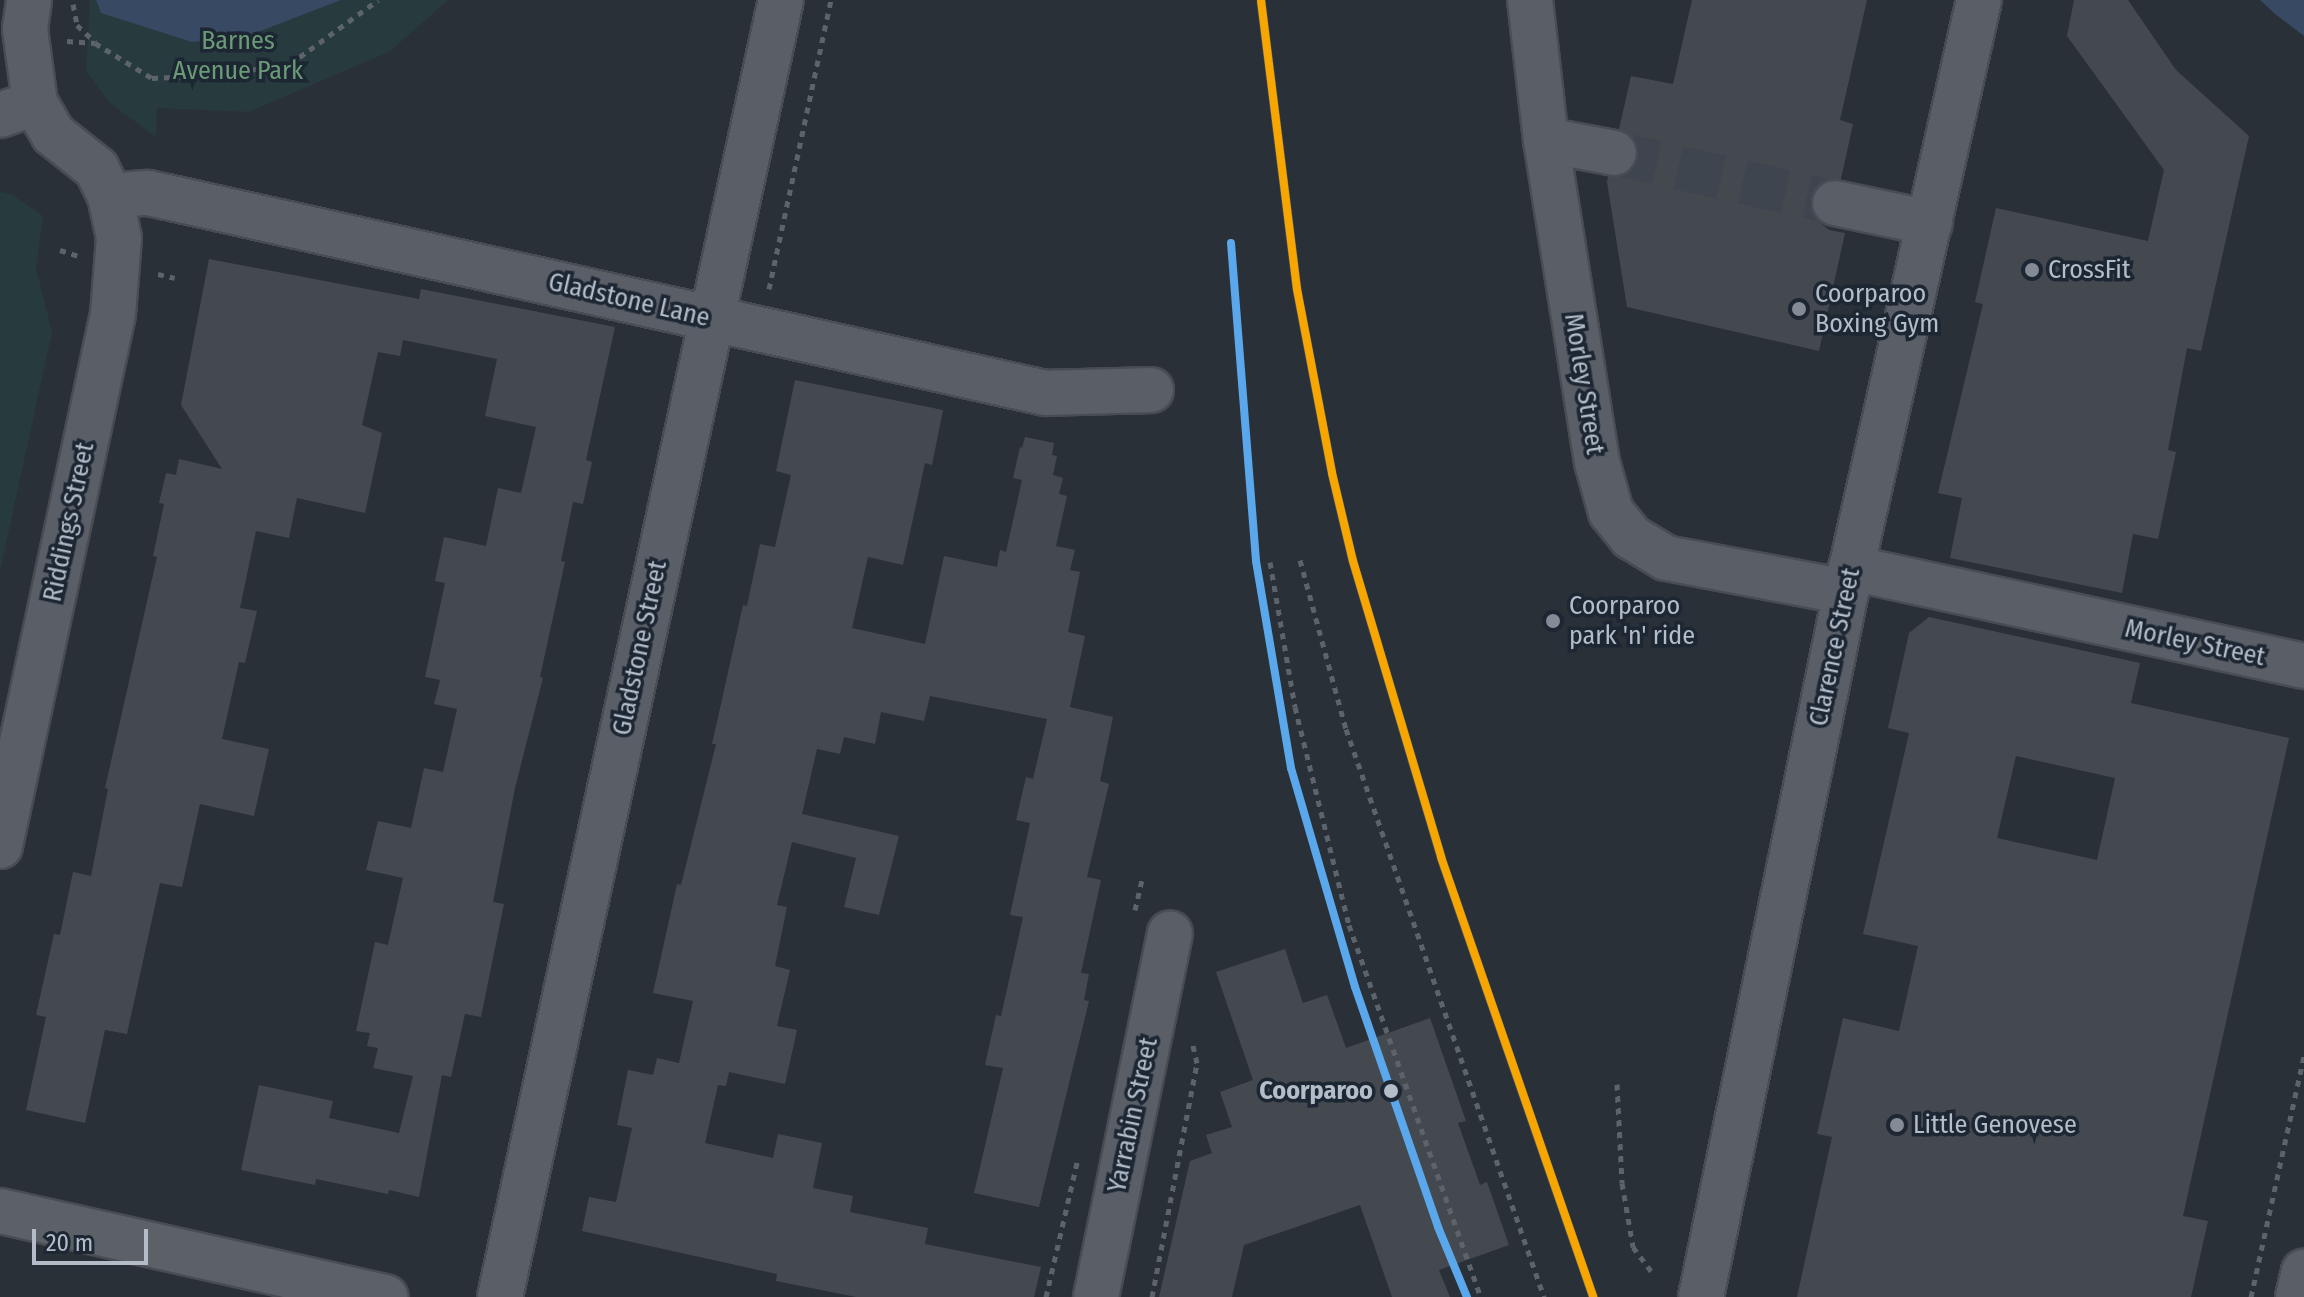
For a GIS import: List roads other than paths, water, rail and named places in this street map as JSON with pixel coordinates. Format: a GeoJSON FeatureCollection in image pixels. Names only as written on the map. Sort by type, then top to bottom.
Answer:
{"type":"FeatureCollection","features":[{"type":"Feature","properties":{"kind":"main road"},"geometry":{"type":"LineString","coordinates":[[0,1211],[386,1297]]}},
{"type":"Feature","properties":{"kind":"street"},"geometry":{"type":"LineString","coordinates":[[29,0],[17,109],[97,169],[110,196]]}},
{"type":"Feature","properties":{"kind":"street","name":"Gladstone Street"},"geometry":{"type":"LineString","coordinates":[[500,1297],[781,0]]}},
{"type":"Feature","properties":{"kind":"street","name":"Morley Street"},"geometry":{"type":"LineString","coordinates":[[1530,0],[1546,140],[1597,462],[1611,512],[1631,537],[1666,558],[1848,580],[2304,666]]}},
{"type":"Feature","properties":{"kind":"street","name":"Clarence Street"},"geometry":{"type":"LineString","coordinates":[[1701,1297],[1848,580],[1979,0]]}},
{"type":"Feature","properties":{"kind":"street"},"geometry":{"type":"LineString","coordinates":[[1546,140],[1614,153]]}},
{"type":"Feature","properties":{"kind":"street","name":"Gladstone Lane"},"geometry":{"type":"LineString","coordinates":[[110,196],[148,193],[1045,393],[1151,390]]}},
{"type":"Feature","properties":{"kind":"street","name":"Riddings Street"},"geometry":{"type":"LineString","coordinates":[[0,846],[113,314],[119,238],[110,196]]}},
{"type":"Feature","properties":{"kind":"street"},"geometry":{"type":"LineString","coordinates":[[1835,203],[1930,223]]}},
{"type":"Feature","properties":{"kind":"street","name":"Yarrabin Street"},"geometry":{"type":"LineString","coordinates":[[1096,1297],[1170,933]]}},
{"type":"Feature","properties":{"kind":"street"},"geometry":{"type":"LineString","coordinates":[[2298,1297],[2304,1272]]}},
{"type":"Feature","properties":{"kind":"water"},"geometry":{"type":"Polygon","coordinates":[[[96,0],[341,0],[250,35],[192,42],[101,13],[96,0]]]}},
{"type":"Feature","properties":{"kind":"water"},"geometry":{"type":"Polygon","coordinates":[[[2260,0],[2304,0],[2304,36],[2275,14],[2260,0]]]}},
{"type":"Feature","properties":{"kind":"tunnel"},"geometry":{"type":"LineString","coordinates":[[1614,153],[1835,203]]}},
{"type":"Feature","properties":{"kind":"railway"},"geometry":{"type":"LineString","coordinates":[[1261,0],[1297,289],[1332,473],[1353,561],[1441,857],[1593,1297]]}},
{"type":"Feature","properties":{"kind":"place","name":"CrossFit"},"geometry":{"type":"Point","coordinates":[2032,270]}},
{"type":"Feature","properties":{"kind":"place","name":"Coorparoo Boxing Gym"},"geometry":{"type":"Point","coordinates":[1799,309]}},
{"type":"Feature","properties":{"kind":"place","name":"Coorparoo park 'n' ride"},"geometry":{"type":"Point","coordinates":[1553,621]}},
{"type":"Feature","properties":{"kind":"place","name":"Coorparoo"},"geometry":{"type":"Point","coordinates":[1391,1091]}},
{"type":"Feature","properties":{"kind":"place","name":"Little Genovese"},"geometry":{"type":"Point","coordinates":[1897,1125]}},
{"type":"Feature","properties":{"kind":"park label","name":"Barnes Avenue Park"},"geometry":{"type":"Point","coordinates":[238,56]}}]}
